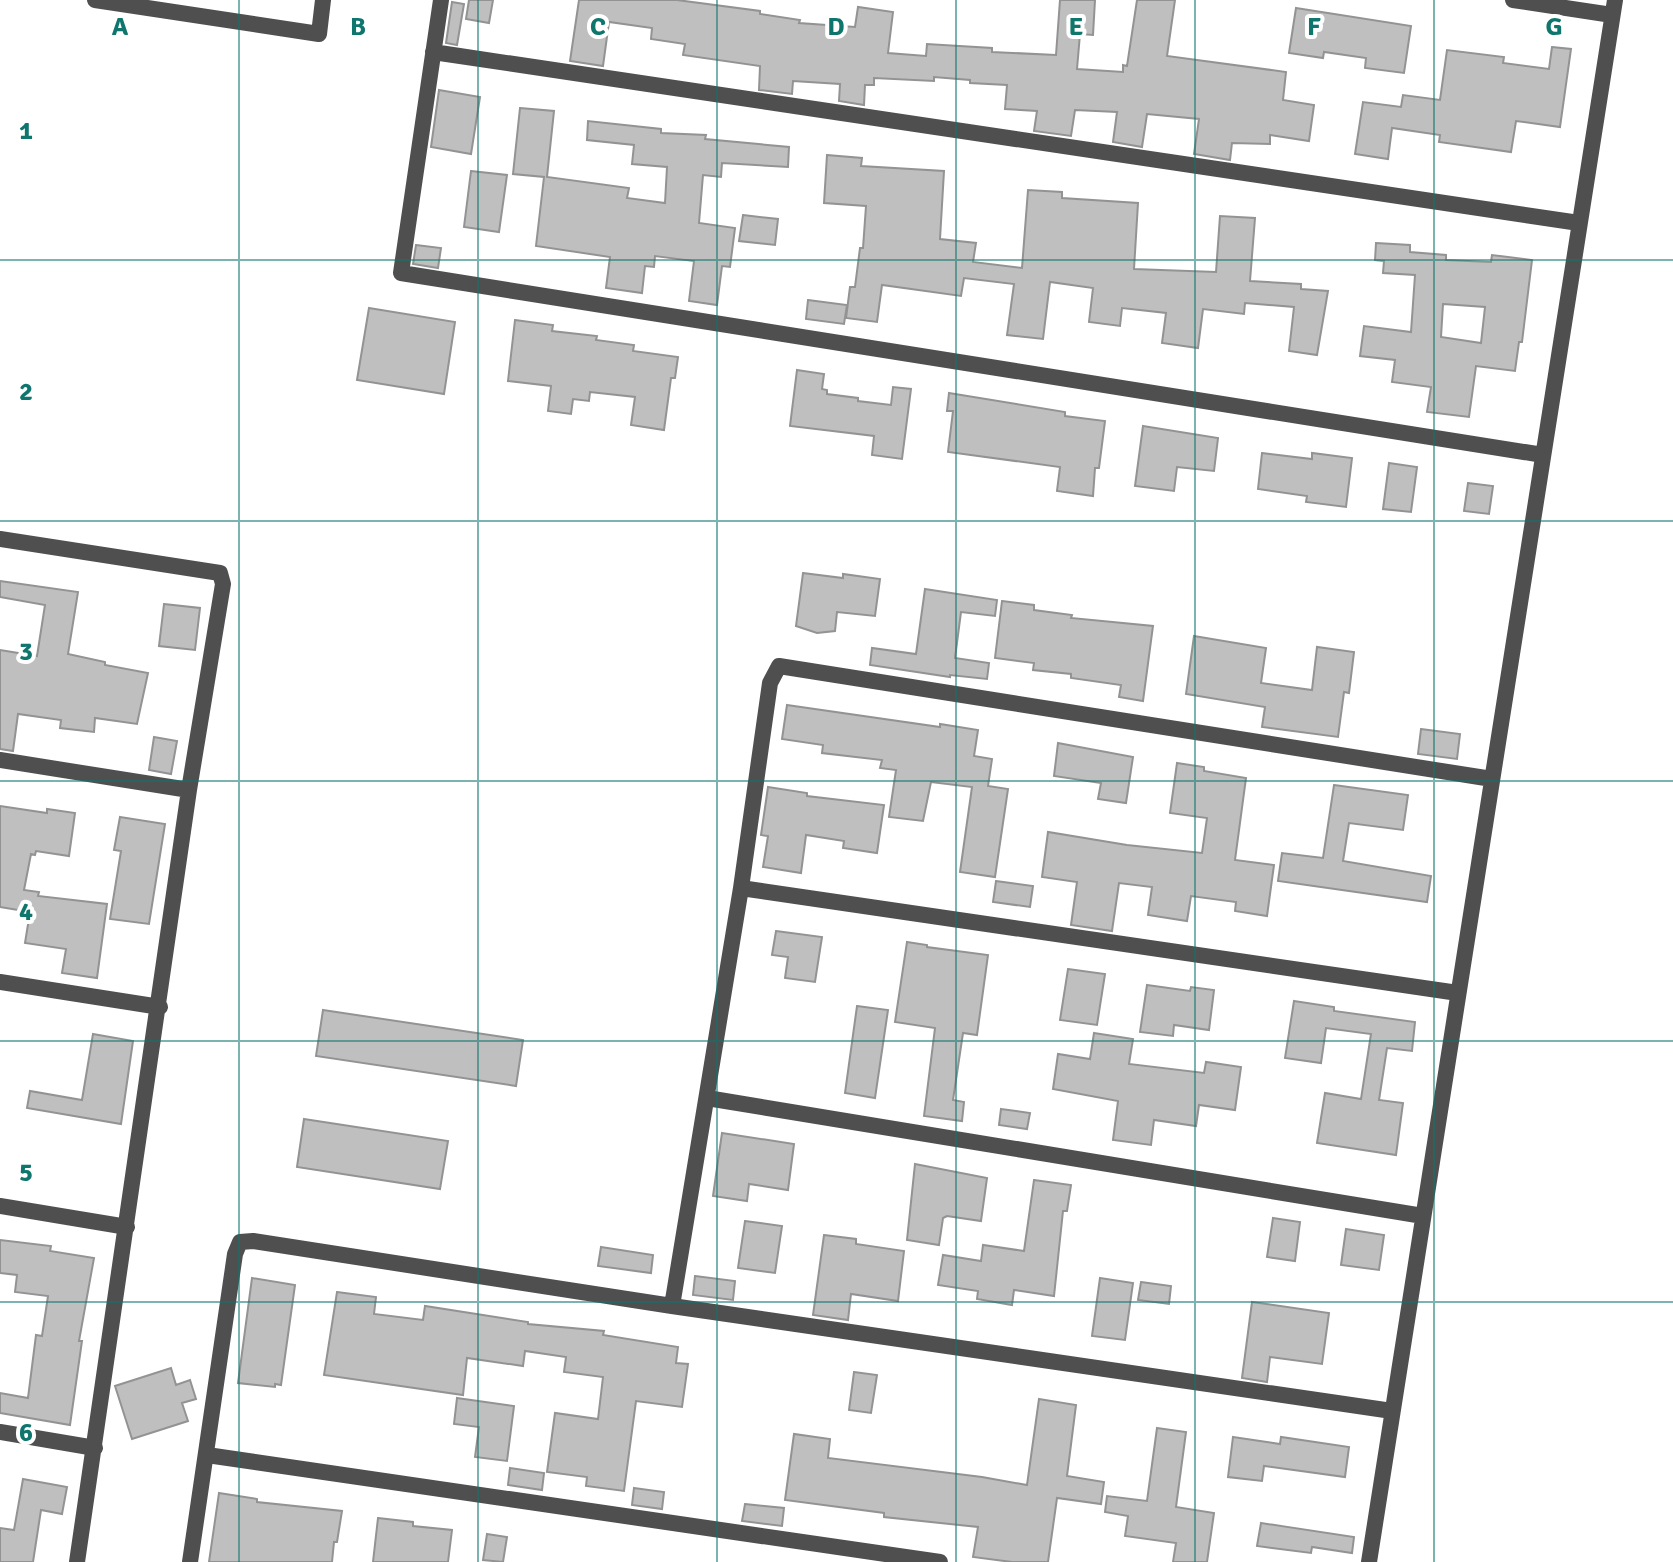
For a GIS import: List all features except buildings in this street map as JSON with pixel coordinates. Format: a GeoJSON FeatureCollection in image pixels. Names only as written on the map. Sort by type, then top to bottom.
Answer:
{"type":"FeatureCollection","features":[{"type":"Feature","properties":{"kind":"street"},"geometry":{"type":"LineString","coordinates":[[95,0],[319,34],[323,0]]}},
{"type":"Feature","properties":{"kind":"street"},"geometry":{"type":"LineString","coordinates":[[441,0],[401,273],[1543,455]]}},
{"type":"Feature","properties":{"kind":"street"},"geometry":{"type":"LineString","coordinates":[[1369,1562],[1614,8],[1513,0]]}},
{"type":"Feature","properties":{"kind":"street"},"geometry":{"type":"LineString","coordinates":[[433,52],[1579,223]]}},
{"type":"Feature","properties":{"kind":"street"},"geometry":{"type":"LineString","coordinates":[[0,539],[220,573],[223,584],[189,790],[160,1007],[77,1562]]}},
{"type":"Feature","properties":{"kind":"street"},"geometry":{"type":"LineString","coordinates":[[672,1306],[741,888],[770,683],[779,666],[1492,779]]}},
{"type":"Feature","properties":{"kind":"street"},"geometry":{"type":"LineString","coordinates":[[0,760],[189,790]]}},
{"type":"Feature","properties":{"kind":"street"},"geometry":{"type":"LineString","coordinates":[[741,888],[1458,993]]}},
{"type":"Feature","properties":{"kind":"street"},"geometry":{"type":"LineString","coordinates":[[0,982],[160,1007]]}},
{"type":"Feature","properties":{"kind":"street"},"geometry":{"type":"LineString","coordinates":[[707,1098],[1423,1216]]}},
{"type":"Feature","properties":{"kind":"street"},"geometry":{"type":"LineString","coordinates":[[0,1206],[127,1227]]}},
{"type":"Feature","properties":{"kind":"street"},"geometry":{"type":"LineString","coordinates":[[190,1562],[235,1254],[240,1242],[253,1241],[672,1306],[1392,1411]]}},
{"type":"Feature","properties":{"kind":"street"},"geometry":{"type":"LineString","coordinates":[[0,1432],[95,1448]]}},
{"type":"Feature","properties":{"kind":"street"},"geometry":{"type":"LineString","coordinates":[[207,1455],[940,1562]]}}]}
